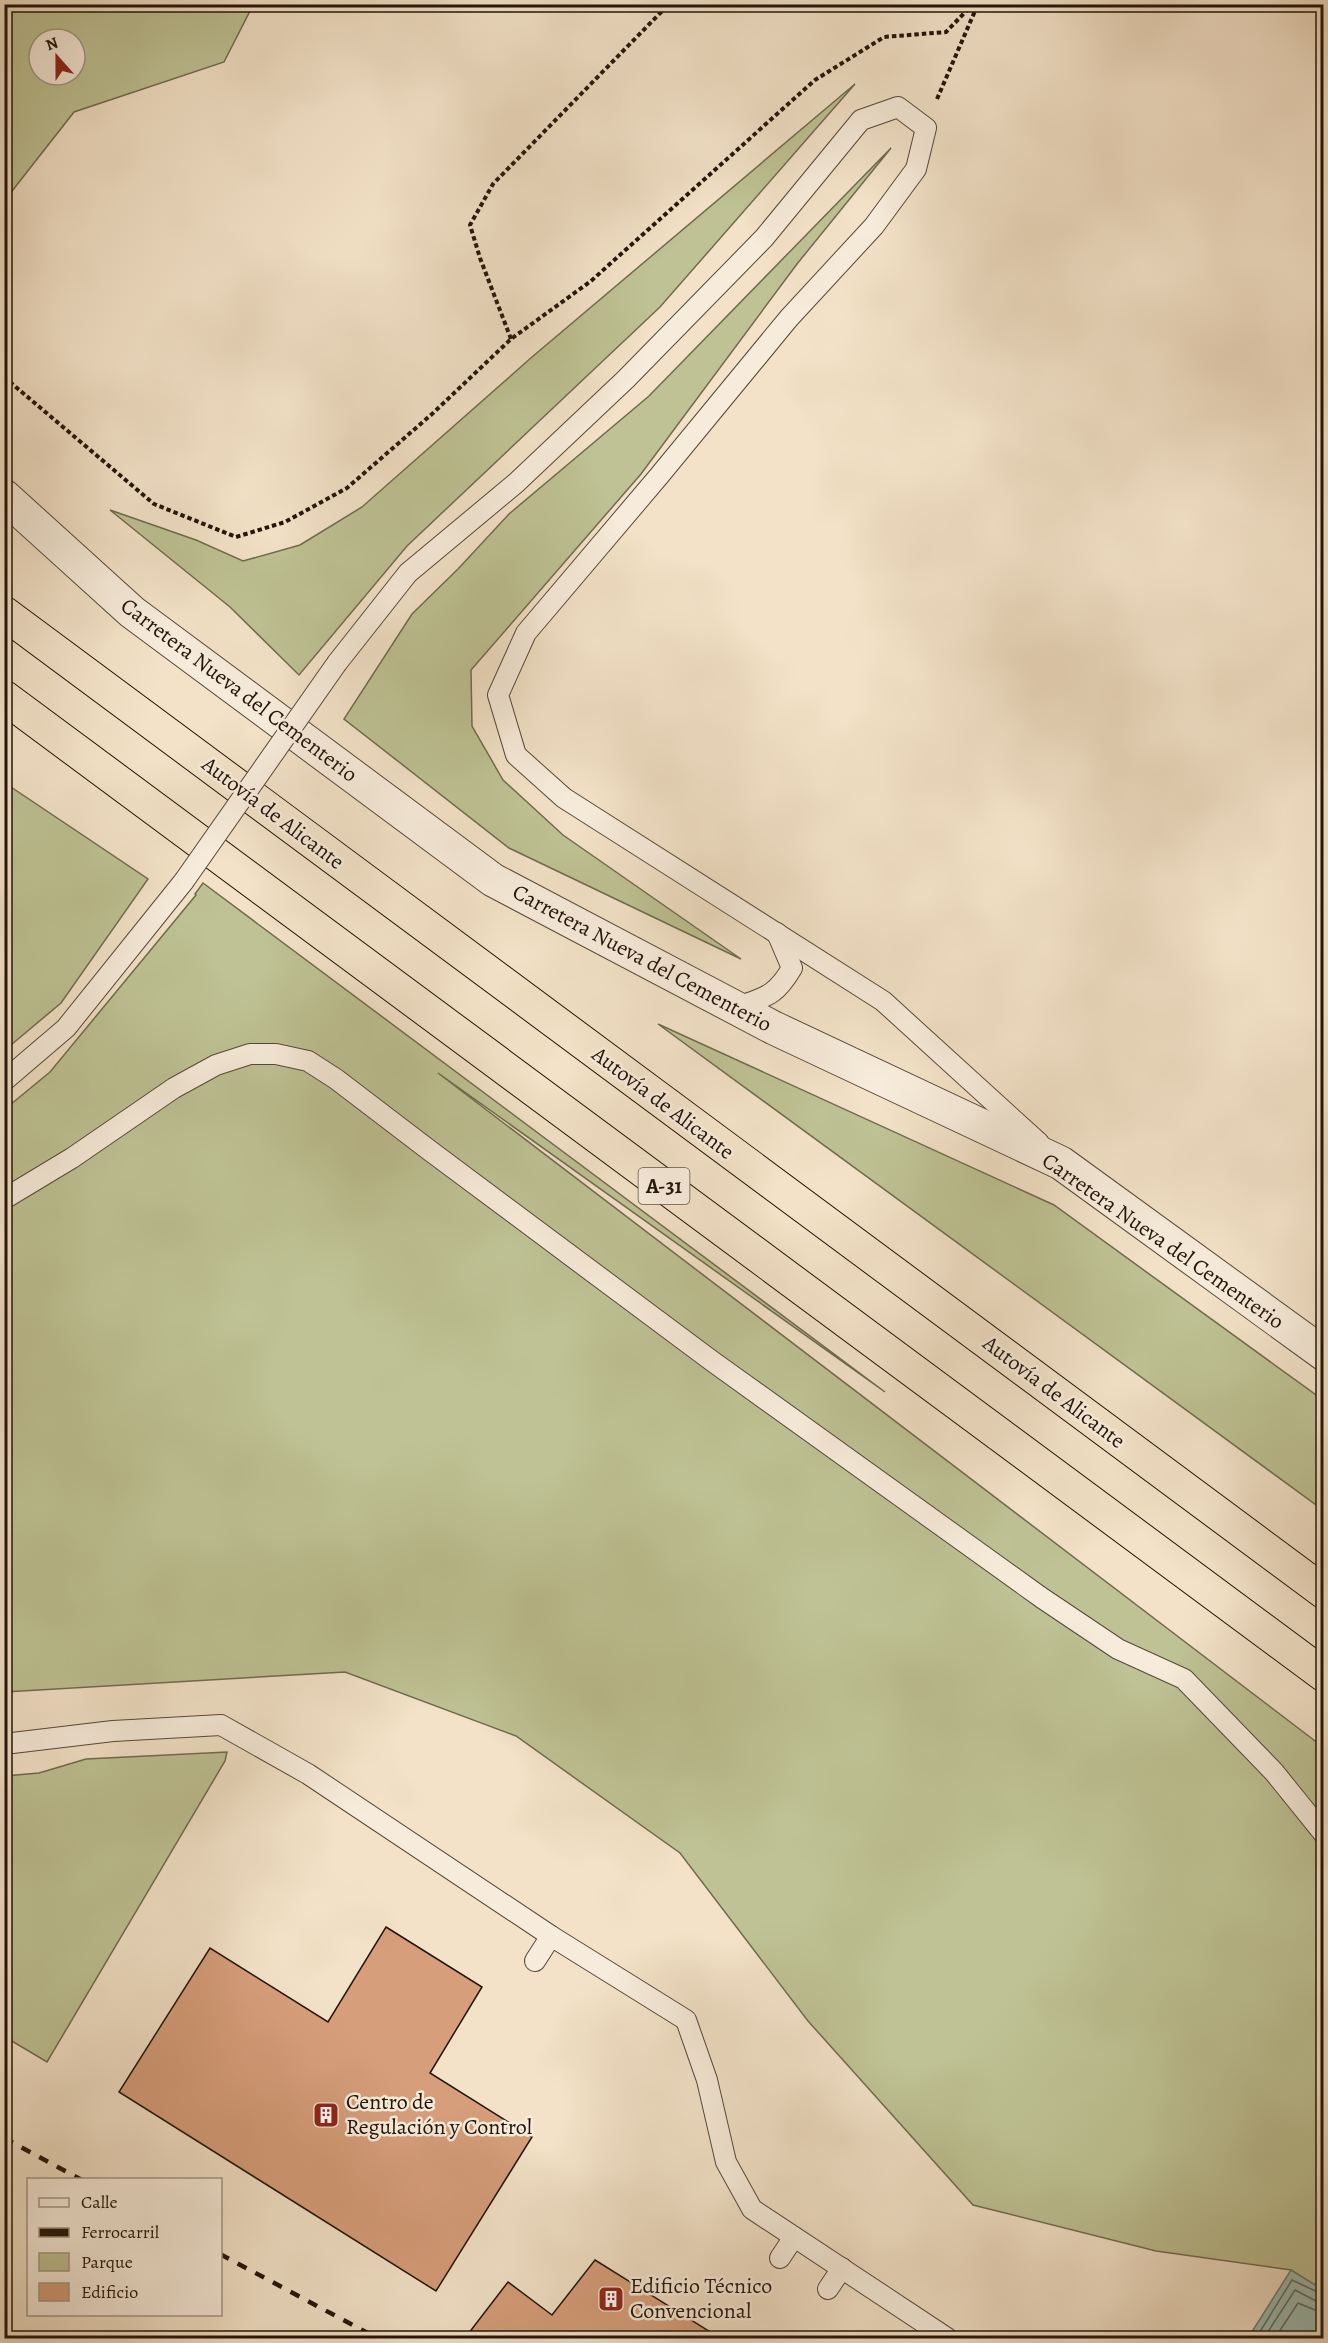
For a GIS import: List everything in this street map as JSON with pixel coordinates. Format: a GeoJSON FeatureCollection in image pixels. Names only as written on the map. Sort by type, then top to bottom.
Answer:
{"type":"FeatureCollection","features":[{"type":"Feature","properties":{"kind":"highway","name":"Autovía de Alicante"},"geometry":{"type":"LineString","coordinates":[[4,613],[1323,1592]]}},
{"type":"Feature","properties":{"kind":"highway","name":"A-31"},"geometry":{"type":"LineString","coordinates":[[4,697],[1323,1675]]}},
{"type":"Feature","properties":{"kind":"street","name":"Carretera Nueva del Cementerio"},"geometry":{"type":"LineString","coordinates":[[4,496],[132,612],[493,880],[735,1008],[1061,1163],[1323,1354]]}},
{"type":"Feature","properties":{"kind":"lane"},"geometry":{"type":"LineString","coordinates":[[4,1081],[66,1028],[184,882],[337,663],[408,573],[516,483],[626,379],[756,246],[861,120],[898,107],[926,128],[916,169],[874,226],[789,318],[660,476],[526,633],[498,695],[516,755],[564,798],[883,1002],[1061,1163]]}},
{"type":"Feature","properties":{"kind":"lane"},"geometry":{"type":"LineString","coordinates":[[735,1008],[768,996],[781,987],[792,968],[777,933]]}},
{"type":"Feature","properties":{"kind":"lane"},"geometry":{"type":"LineString","coordinates":[[4,1199],[72,1158],[174,1088],[216,1065],[250,1054],[276,1054],[308,1061],[336,1079],[712,1361],[1042,1598],[1118,1648],[1184,1679],[1274,1772],[1323,1834]]}},
{"type":"Feature","properties":{"kind":"lane"},"geometry":{"type":"LineString","coordinates":[[4,1744],[113,1731],[222,1725],[308,1774],[551,1936],[686,2020],[707,2080],[726,2162],[752,2209],[947,2338]]}},
{"type":"Feature","properties":{"kind":"lane"},"geometry":{"type":"LineString","coordinates":[[535,1961],[551,1936]]}},
{"type":"Feature","properties":{"kind":"lane"},"geometry":{"type":"LineString","coordinates":[[780,2258],[794,2237]]}},
{"type":"Feature","properties":{"kind":"lane"},"geometry":{"type":"LineString","coordinates":[[828,2289],[842,2268]]}},
{"type":"Feature","properties":{"kind":"path"},"geometry":{"type":"LineString","coordinates":[[511,339],[470,225],[493,184],[669,4]]}},
{"type":"Feature","properties":{"kind":"path"},"geometry":{"type":"LineString","coordinates":[[4,377],[154,504],[236,537],[285,522],[347,488],[432,414],[511,339],[591,281],[815,80],[884,37],[946,32],[973,4]]}},
{"type":"Feature","properties":{"kind":"path"},"geometry":{"type":"LineString","coordinates":[[926,128],[978,4]]}},
{"type":"Feature","properties":{"kind":"green space"},"geometry":{"type":"Polygon","coordinates":[[[5,4],[253,4],[224,62],[74,112],[5,200],[5,4]]]}},
{"type":"Feature","properties":{"kind":"green space"},"geometry":{"type":"Polygon","coordinates":[[[855,84],[660,307],[407,546],[299,675],[230,607],[110,510],[196,540],[243,561],[300,545],[362,507],[532,357],[855,84]]]}},
{"type":"Feature","properties":{"kind":"green space"},"geometry":{"type":"Polygon","coordinates":[[[891,148],[797,264],[641,474],[471,670],[472,726],[503,780],[563,835],[741,959],[509,848],[344,719],[412,614],[509,514],[649,396],[891,148]]]}},
{"type":"Feature","properties":{"kind":"green space"},"geometry":{"type":"Polygon","coordinates":[[[5,783],[148,879],[61,1003],[5,1050],[5,783]]]}},
{"type":"Feature","properties":{"kind":"green space"},"geometry":{"type":"Polygon","coordinates":[[[203,883],[885,1392],[438,1073],[1323,1747],[1323,2290],[1291,2270],[1156,2251],[973,2205],[808,2021],[680,1853],[516,1736],[345,1672],[5,1692],[5,1109],[50,1072],[196,895],[203,883]]]}},
{"type":"Feature","properties":{"kind":"green space"},"geometry":{"type":"Polygon","coordinates":[[[658,1024],[1054,1205],[1323,1400],[1323,1510],[658,1024]]]}},
{"type":"Feature","properties":{"kind":"green space"},"geometry":{"type":"Polygon","coordinates":[[[227,1752],[225,1761],[47,2062],[5,2037],[5,1776],[39,1773],[86,1759],[227,1752]]]}},
{"type":"Feature","properties":{"kind":"water"},"geometry":{"type":"Polygon","coordinates":[[[1291,2270],[1323,2290],[1323,2338],[1248,2338],[1291,2270]]]}},
{"type":"Feature","properties":{"kind":"building","name":"Centro de Regulación y Control"},"geometry":{"type":"Polygon","coordinates":[[[386,1927],[482,1987],[430,2073],[532,2137],[436,2291],[119,2092],[210,1948],[328,2022],[386,1927]]]}},
{"type":"Feature","properties":{"kind":"building","name":"Edificio Técnico Convencional"},"geometry":{"type":"Polygon","coordinates":[[[595,2260],[720,2338],[697,2336],[695,2338],[465,2338],[508,2282],[552,2315],[595,2260]]]}},
{"type":"Feature","properties":{"kind":"railway"},"geometry":{"type":"LineString","coordinates":[[4,2138],[78,2178]]}},
{"type":"Feature","properties":{"kind":"railway"},"geometry":{"type":"LineString","coordinates":[[222,2255],[377,2338]]}},
{"type":"Feature","properties":{"kind":"place","name":"Centro de Regulación y Control"},"geometry":{"type":"Point","coordinates":[326,2115]}},
{"type":"Feature","properties":{"kind":"place","name":"Edificio Técnico Convencional"},"geometry":{"type":"Point","coordinates":[611,2299]}}]}
